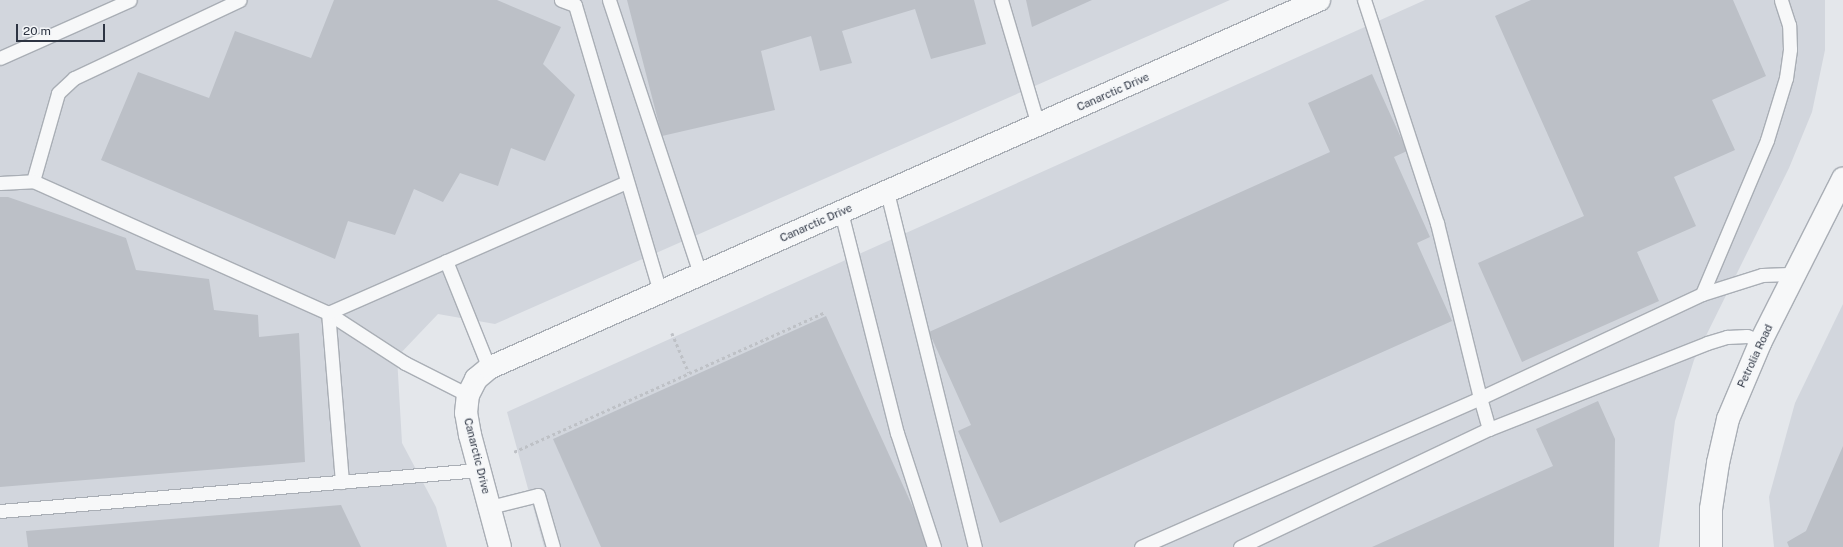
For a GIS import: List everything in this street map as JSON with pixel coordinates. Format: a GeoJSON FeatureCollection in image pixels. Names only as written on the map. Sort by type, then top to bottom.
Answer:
{"type":"FeatureCollection","features":[{"type":"Feature","properties":{"kind":"street","name":"Canarctic Drive"},"geometry":{"type":"LineString","coordinates":[[500,547],[468,420],[468,395],[476,379],[489,368],[1319,0]]}},
{"type":"Feature","properties":{"kind":"street","name":"Petrolia Road"},"geometry":{"type":"LineString","coordinates":[[1712,547],[1711,509],[1728,419],[1761,341],[1843,179]]}},
{"type":"Feature","properties":{"kind":"lane"},"geometry":{"type":"LineString","coordinates":[[0,58],[130,0]]}},
{"type":"Feature","properties":{"kind":"lane"},"geometry":{"type":"LineString","coordinates":[[33,181],[58,93],[74,78],[240,0]]}},
{"type":"Feature","properties":{"kind":"lane"},"geometry":{"type":"LineString","coordinates":[[561,0],[575,6],[626,182],[660,292]]}},
{"type":"Feature","properties":{"kind":"lane"},"geometry":{"type":"LineString","coordinates":[[609,0],[700,274]]}},
{"type":"Feature","properties":{"kind":"lane"},"geometry":{"type":"LineString","coordinates":[[1001,0],[1038,125]]}},
{"type":"Feature","properties":{"kind":"lane"},"geometry":{"type":"LineString","coordinates":[[1364,0],[1437,223],[1489,429]]}},
{"type":"Feature","properties":{"kind":"lane"},"geometry":{"type":"LineString","coordinates":[[1702,294],[1768,140],[1786,78],[1790,49],[1788,25],[1781,0]]}},
{"type":"Feature","properties":{"kind":"lane"},"geometry":{"type":"LineString","coordinates":[[0,183],[33,181],[328,312],[405,362],[468,395]]}},
{"type":"Feature","properties":{"kind":"lane"},"geometry":{"type":"LineString","coordinates":[[328,312],[626,182]]}},
{"type":"Feature","properties":{"kind":"lane"},"geometry":{"type":"LineString","coordinates":[[887,192],[975,547]]}},
{"type":"Feature","properties":{"kind":"lane"},"geometry":{"type":"LineString","coordinates":[[841,212],[897,433],[934,547]]}},
{"type":"Feature","properties":{"kind":"lane"},"geometry":{"type":"LineString","coordinates":[[446,261],[489,368]]}},
{"type":"Feature","properties":{"kind":"lane"},"geometry":{"type":"LineString","coordinates":[[1141,547],[1480,398],[1702,294],[1762,274],[1796,274]]}},
{"type":"Feature","properties":{"kind":"lane"},"geometry":{"type":"LineString","coordinates":[[328,312],[342,482]]}},
{"type":"Feature","properties":{"kind":"lane"},"geometry":{"type":"LineString","coordinates":[[1240,547],[1489,429],[1707,343],[1728,337],[1747,336],[1761,341]]}},
{"type":"Feature","properties":{"kind":"lane"},"geometry":{"type":"LineString","coordinates":[[0,511],[480,470]]}},
{"type":"Feature","properties":{"kind":"lane"},"geometry":{"type":"LineString","coordinates":[[490,507],[538,495],[553,547]]}},
{"type":"Feature","properties":{"kind":"path"},"geometry":{"type":"LineString","coordinates":[[514,452],[825,312]]}},
{"type":"Feature","properties":{"kind":"path"},"geometry":{"type":"LineString","coordinates":[[672,333],[688,373]]}},
{"type":"Feature","properties":{"kind":"shaded area"},"geometry":{"type":"Polygon","coordinates":[[[0,0],[1230,0],[495,324],[438,314],[397,357],[402,443],[436,507],[447,547],[0,547],[0,0]]]}},
{"type":"Feature","properties":{"kind":"shaded area"},"geometry":{"type":"Polygon","coordinates":[[[1425,0],[1825,0],[1825,50],[1812,112],[1789,168],[1694,360],[1675,421],[1659,547],[544,547],[507,412],[1425,0]]]}},
{"type":"Feature","properties":{"kind":"shaded area"},"geometry":{"type":"Polygon","coordinates":[[[1843,304],[1843,547],[1774,547],[1769,497],[1795,403],[1843,304]]]}},
{"type":"Feature","properties":{"kind":"building"},"geometry":{"type":"Polygon","coordinates":[[[334,0],[497,0],[561,27],[543,64],[575,95],[545,161],[511,148],[498,186],[460,173],[443,202],[414,189],[395,235],[348,221],[335,259],[101,160],[138,72],[209,98],[235,31],[311,58],[334,0]]]}},
{"type":"Feature","properties":{"kind":"building"},"geometry":{"type":"Polygon","coordinates":[[[627,0],[974,0],[986,44],[931,59],[915,9],[842,31],[852,63],[820,71],[811,36],[761,51],[775,110],[662,136],[627,0]]]}},
{"type":"Feature","properties":{"kind":"building"},"geometry":{"type":"Polygon","coordinates":[[[1026,0],[1092,0],[1032,27],[1026,0]]]}},
{"type":"Feature","properties":{"kind":"building"},"geometry":{"type":"Polygon","coordinates":[[[1531,0],[1733,0],[1766,76],[1712,100],[1735,150],[1674,177],[1696,226],[1637,252],[1659,301],[1522,362],[1478,263],[1584,216],[1495,16],[1531,0]]]}},
{"type":"Feature","properties":{"kind":"building"},"geometry":{"type":"Polygon","coordinates":[[[1372,74],[1407,151],[1394,157],[1430,237],[1417,243],[1452,321],[1000,523],[958,431],[971,425],[929,332],[1330,152],[1308,103],[1372,74]]]}},
{"type":"Feature","properties":{"kind":"building"},"geometry":{"type":"Polygon","coordinates":[[[0,197],[8,197],[126,238],[136,270],[209,279],[214,310],[258,315],[259,337],[299,333],[305,462],[0,487],[0,197]]]}},
{"type":"Feature","properties":{"kind":"building"},"geometry":{"type":"Polygon","coordinates":[[[826,316],[931,547],[601,547],[553,439],[826,316]]]}},
{"type":"Feature","properties":{"kind":"building"},"geometry":{"type":"Polygon","coordinates":[[[1598,401],[1615,439],[1614,547],[1372,547],[1553,466],[1536,429],[1598,401]]]}},
{"type":"Feature","properties":{"kind":"building"},"geometry":{"type":"Polygon","coordinates":[[[1843,446],[1843,547],[1789,547],[1787,542],[1806,531],[1843,446]]]}},
{"type":"Feature","properties":{"kind":"building"},"geometry":{"type":"Polygon","coordinates":[[[341,505],[361,547],[28,547],[26,531],[341,505]]]}}]}
